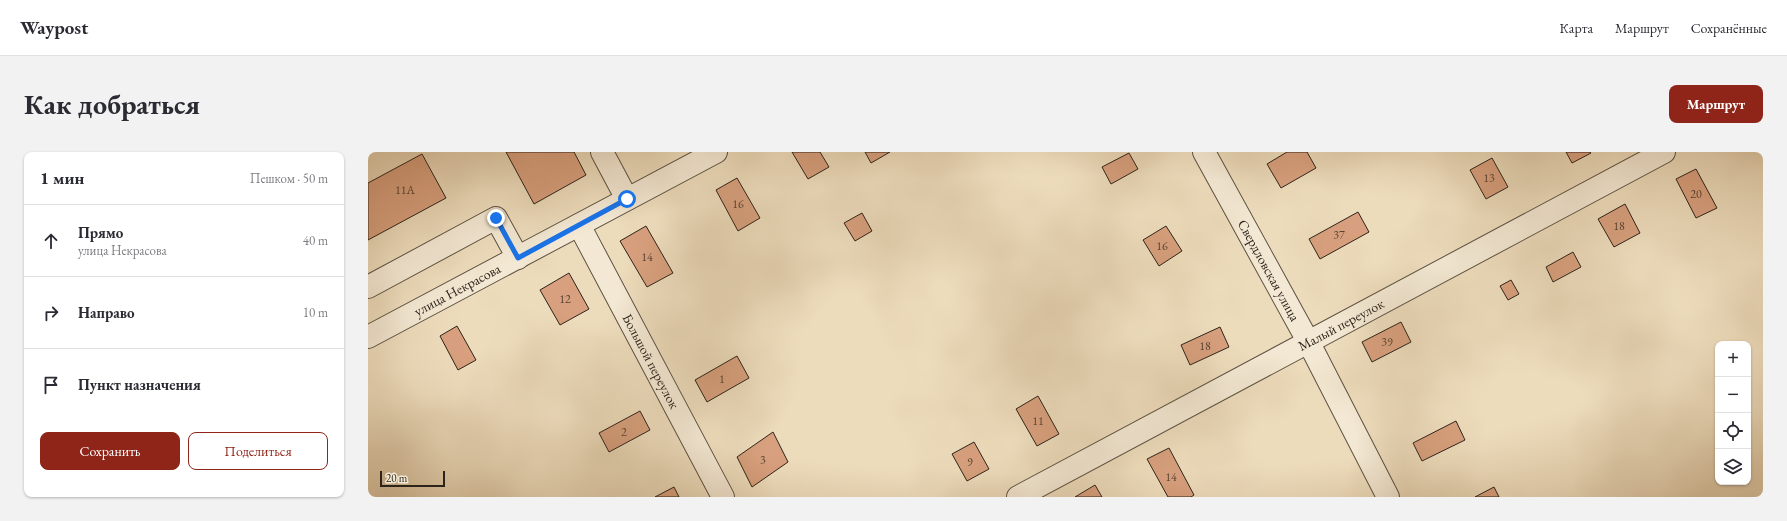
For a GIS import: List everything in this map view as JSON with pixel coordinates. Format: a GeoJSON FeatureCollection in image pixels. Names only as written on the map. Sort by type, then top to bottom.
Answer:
{"type":"FeatureCollection","features":[{"type":"Feature","properties":{"kind":"street"},"geometry":{"type":"LineString","coordinates":[[602,152],[627,199]]}},
{"type":"Feature","properties":{"kind":"street","name":"улица Некрасова"},"geometry":{"type":"LineString","coordinates":[[368,337],[716,152]]}},
{"type":"Feature","properties":{"kind":"street","name":"Свердловская улица"},"geometry":{"type":"LineString","coordinates":[[1204,152],[1309,343],[1388,497]]}},
{"type":"Feature","properties":{"kind":"street","name":"Малый переулок"},"geometry":{"type":"LineString","coordinates":[[1018,497],[1309,343],[1664,152]]}},
{"type":"Feature","properties":{"kind":"street"},"geometry":{"type":"LineString","coordinates":[[368,287],[496,218],[518,258]]}},
{"type":"Feature","properties":{"kind":"street","name":"Большой переулок"},"geometry":{"type":"LineString","coordinates":[[579,225],[723,497]]}},
{"type":"Feature","properties":{"kind":"building"},"geometry":{"type":"Polygon","coordinates":[[[506,152],[574,152],[586,175],[534,204],[506,152]]]}},
{"type":"Feature","properties":{"kind":"building"},"geometry":{"type":"Polygon","coordinates":[[[792,152],[820,152],[829,167],[808,179],[792,152]]]}},
{"type":"Feature","properties":{"kind":"building"},"geometry":{"type":"Polygon","coordinates":[[[865,152],[890,152],[871,163],[865,152]]]}},
{"type":"Feature","properties":{"kind":"building"},"geometry":{"type":"Polygon","coordinates":[[[1287,152],[1307,152],[1316,168],[1281,188],[1267,164],[1287,152]]]}},
{"type":"Feature","properties":{"kind":"building"},"geometry":{"type":"Polygon","coordinates":[[[1566,152],[1590,152],[1591,153],[1572,163],[1566,152]]]}},
{"type":"Feature","properties":{"kind":"building"},"geometry":{"type":"Polygon","coordinates":[[[1129,153],[1138,169],[1111,184],[1102,167],[1129,153]]]}},
{"type":"Feature","properties":{"kind":"building"},"geometry":{"type":"Polygon","coordinates":[[[422,154],[446,198],[368,240],[368,183],[422,154]]]}},
{"type":"Feature","properties":{"kind":"building"},"geometry":{"type":"Polygon","coordinates":[[[1492,158],[1508,187],[1486,199],[1470,170],[1492,158]]]}},
{"type":"Feature","properties":{"kind":"building"},"geometry":{"type":"Polygon","coordinates":[[[1696,169],[1717,208],[1696,218],[1676,179],[1696,169]]]}},
{"type":"Feature","properties":{"kind":"building"},"geometry":{"type":"Polygon","coordinates":[[[737,178],[760,218],[738,231],[716,190],[737,178]]]}},
{"type":"Feature","properties":{"kind":"building"},"geometry":{"type":"Polygon","coordinates":[[[1625,204],[1640,233],[1614,247],[1598,219],[1625,204]]]}},
{"type":"Feature","properties":{"kind":"building"},"geometry":{"type":"Polygon","coordinates":[[[1358,212],[1369,232],[1320,259],[1309,239],[1358,212]]]}},
{"type":"Feature","properties":{"kind":"building"},"geometry":{"type":"Polygon","coordinates":[[[862,213],[872,231],[855,241],[844,223],[862,213]]]}},
{"type":"Feature","properties":{"kind":"building"},"geometry":{"type":"Polygon","coordinates":[[[646,226],[673,273],[647,287],[620,241],[646,226]]]}},
{"type":"Feature","properties":{"kind":"building"},"geometry":{"type":"Polygon","coordinates":[[[1166,226],[1182,251],[1159,266],[1143,240],[1166,226]]]}},
{"type":"Feature","properties":{"kind":"building"},"geometry":{"type":"Polygon","coordinates":[[[1573,252],[1581,267],[1553,282],[1546,267],[1573,252]]]}},
{"type":"Feature","properties":{"kind":"building"},"geometry":{"type":"Polygon","coordinates":[[[569,273],[589,309],[560,325],[540,290],[569,273]]]}},
{"type":"Feature","properties":{"kind":"building"},"geometry":{"type":"Polygon","coordinates":[[[1511,280],[1519,294],[1508,300],[1500,286],[1511,280]]]}},
{"type":"Feature","properties":{"kind":"building"},"geometry":{"type":"Polygon","coordinates":[[[1401,322],[1411,342],[1372,362],[1362,342],[1401,322]]]}},
{"type":"Feature","properties":{"kind":"building"},"geometry":{"type":"Polygon","coordinates":[[[457,326],[476,360],[458,370],[440,336],[457,326]]]}},
{"type":"Feature","properties":{"kind":"building"},"geometry":{"type":"Polygon","coordinates":[[[1220,327],[1229,347],[1190,365],[1181,345],[1220,327]]]}},
{"type":"Feature","properties":{"kind":"building"},"geometry":{"type":"Polygon","coordinates":[[[737,356],[749,378],[707,402],[695,380],[737,356]]]}},
{"type":"Feature","properties":{"kind":"building"},"geometry":{"type":"Polygon","coordinates":[[[1038,396],[1059,434],[1037,446],[1016,409],[1038,396]]]}},
{"type":"Feature","properties":{"kind":"building"},"geometry":{"type":"Polygon","coordinates":[[[640,411],[650,430],[609,452],[599,433],[640,411]]]}},
{"type":"Feature","properties":{"kind":"building"},"geometry":{"type":"Polygon","coordinates":[[[1456,421],[1465,440],[1422,461],[1413,443],[1456,421]]]}},
{"type":"Feature","properties":{"kind":"building"},"geometry":{"type":"Polygon","coordinates":[[[773,432],[788,462],[752,487],[737,457],[773,432]]]}},
{"type":"Feature","properties":{"kind":"building"},"geometry":{"type":"Polygon","coordinates":[[[974,442],[989,469],[967,481],[952,454],[974,442]]]}},
{"type":"Feature","properties":{"kind":"building"},"geometry":{"type":"Polygon","coordinates":[[[1169,448],[1194,495],[1191,497],[1168,497],[1147,459],[1169,448]]]}},
{"type":"Feature","properties":{"kind":"building"},"geometry":{"type":"Polygon","coordinates":[[[1095,485],[1102,497],[1075,497],[1095,485]]]}},
{"type":"Feature","properties":{"kind":"building"},"geometry":{"type":"Polygon","coordinates":[[[674,487],[679,497],[655,497],[674,487]]]}},
{"type":"Feature","properties":{"kind":"building"},"geometry":{"type":"Polygon","coordinates":[[[1494,487],[1499,497],[1475,497],[1494,487]]]}},
{"type":"Feature","properties":{"kind":"route"},"geometry":{"type":"LineString","coordinates":[[496,218],[518,258],[627,199]]}}]}
